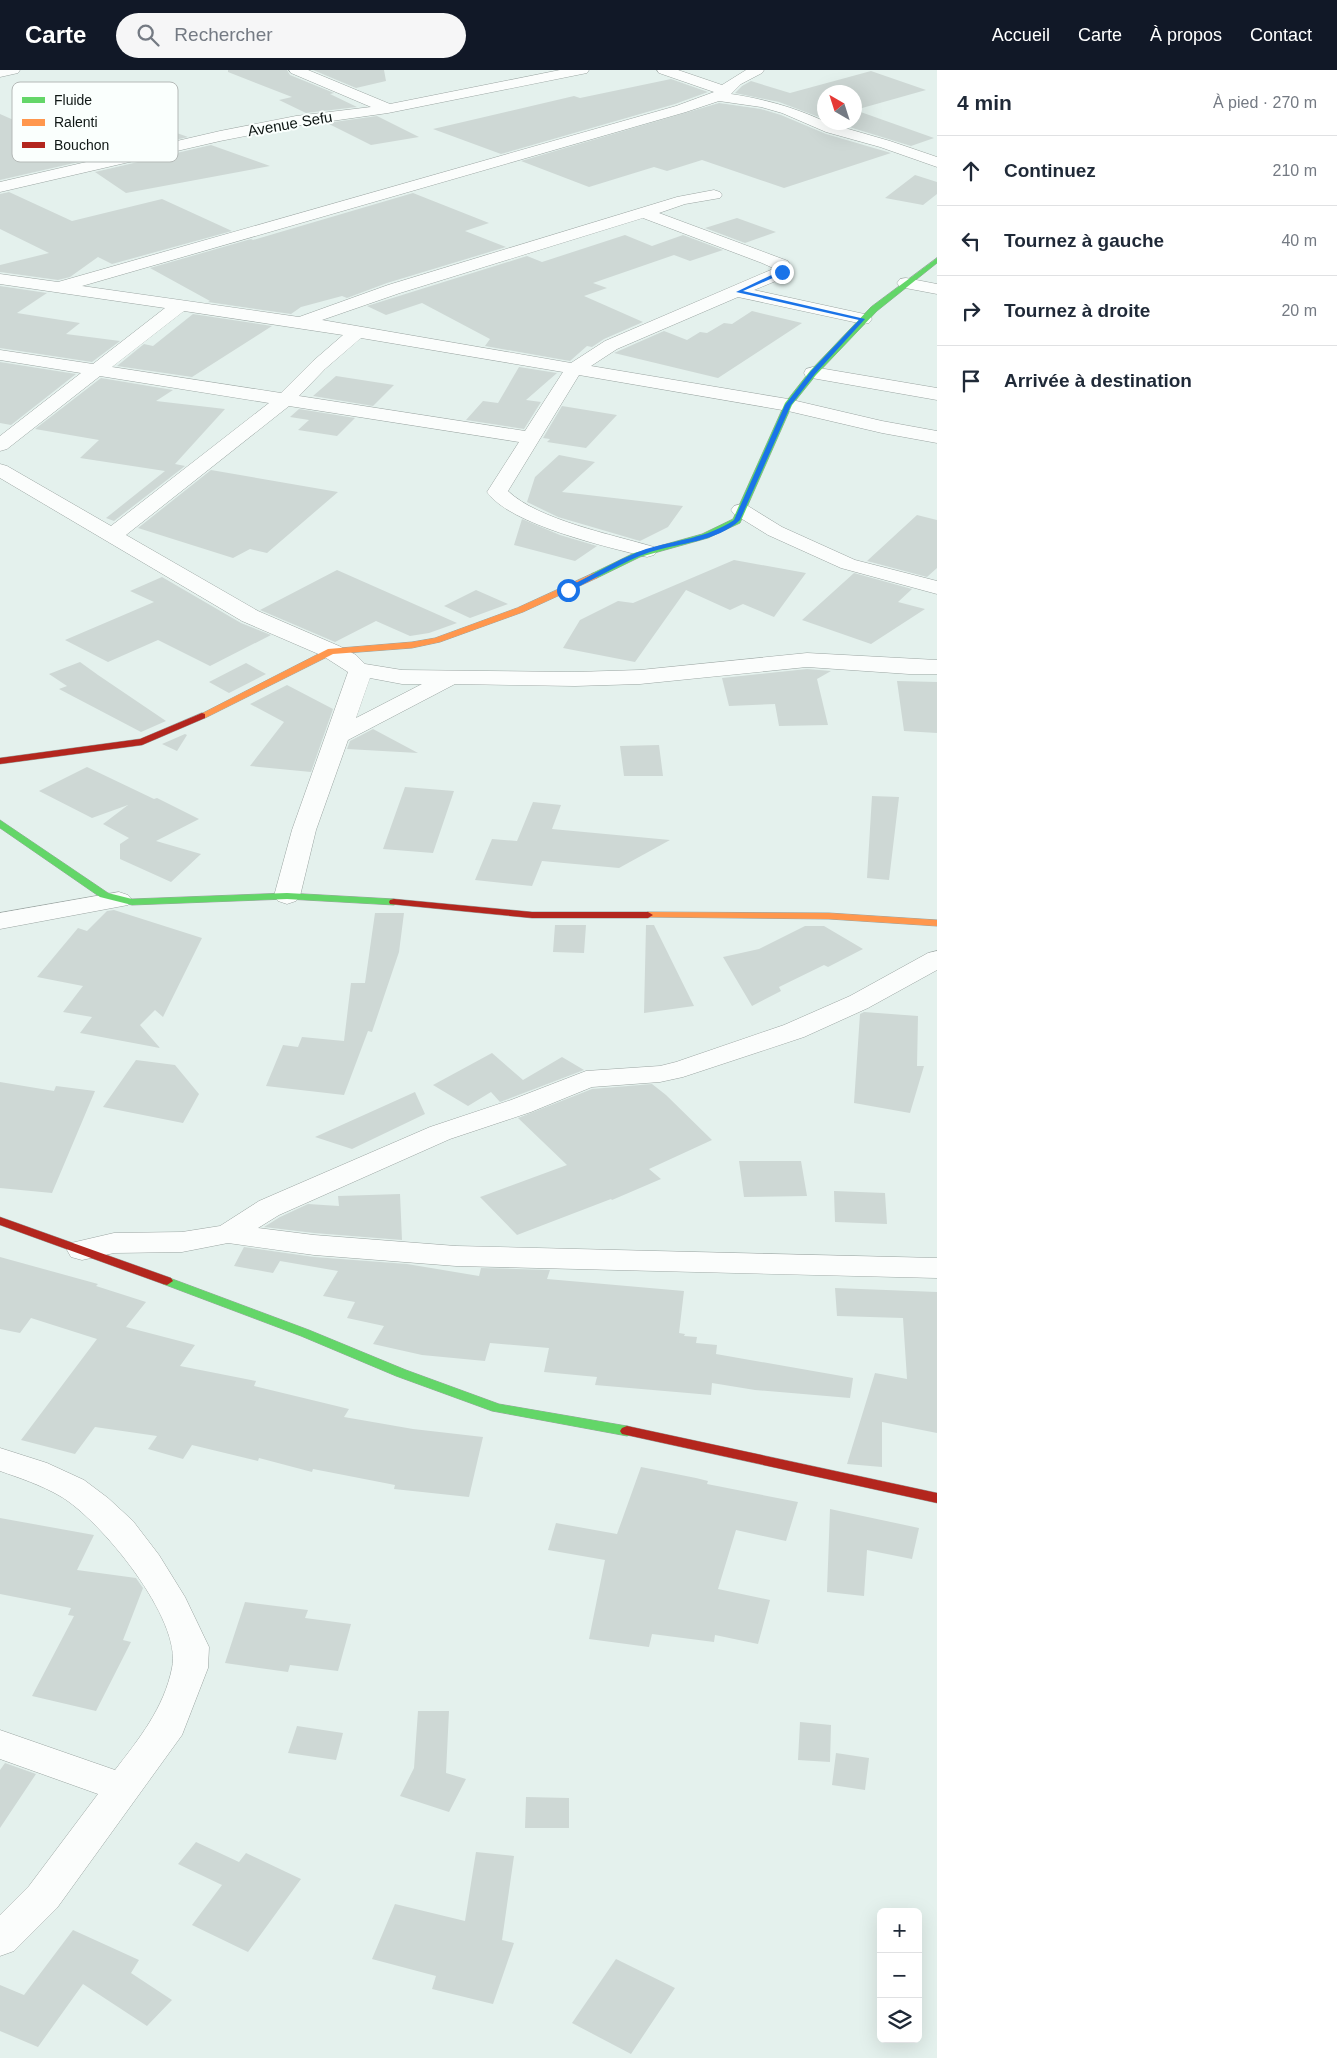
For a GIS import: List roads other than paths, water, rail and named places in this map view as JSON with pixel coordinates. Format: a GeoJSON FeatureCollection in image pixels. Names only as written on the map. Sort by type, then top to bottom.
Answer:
{"type":"FeatureCollection","features":[{"type":"Feature","properties":{"kind":"street"},"geometry":{"type":"LineString","coordinates":[[0,73],[13,70]]}},
{"type":"Feature","properties":{"kind":"street"},"geometry":{"type":"LineString","coordinates":[[296,70],[388,108]]}},
{"type":"Feature","properties":{"kind":"street","name":"Avenue Sefu"},"geometry":{"type":"LineString","coordinates":[[178,146],[296,121],[388,108],[582,70]]}},
{"type":"Feature","properties":{"kind":"street"},"geometry":{"type":"LineString","coordinates":[[664,70],[722,93],[787,110],[831,129],[886,144],[937,162]]}},
{"type":"Feature","properties":{"kind":"street"},"geometry":{"type":"LineString","coordinates":[[56,288],[625,126],[722,93],[736,80],[757,70]]}},
{"type":"Feature","properties":{"kind":"street","name":"Avenue Sefu"},"geometry":{"type":"LineString","coordinates":[[0,187],[108,162]]}},
{"type":"Feature","properties":{"kind":"street"},"geometry":{"type":"LineString","coordinates":[[300,322],[394,288],[683,200],[714,195]]}},
{"type":"Feature","properties":{"kind":"street"},"geometry":{"type":"LineString","coordinates":[[644,213],[782,265],[782,272],[611,345],[574,369],[497,492],[509,504],[543,519],[647,551]]}},
{"type":"Feature","properties":{"kind":"street"},"geometry":{"type":"LineString","coordinates":[[0,761],[142,742],[223,707],[331,651],[434,641],[568,590],[647,551],[725,529],[737,520],[788,405],[813,373],[863,319],[937,260]]}},
{"type":"Feature","properties":{"kind":"street"},"geometry":{"type":"LineString","coordinates":[[0,279],[300,322],[788,405],[882,427],[937,437]]}},
{"type":"Feature","properties":{"kind":"street"},"geometry":{"type":"LineString","coordinates":[[906,283],[937,289]]}},
{"type":"Feature","properties":{"kind":"street"},"geometry":{"type":"LineString","coordinates":[[738,292],[863,319]]}},
{"type":"Feature","properties":{"kind":"street"},"geometry":{"type":"LineString","coordinates":[[0,445],[180,305]]}},
{"type":"Feature","properties":{"kind":"street"},"geometry":{"type":"LineString","coordinates":[[113,536],[287,398],[319,364],[356,333]]}},
{"type":"Feature","properties":{"kind":"street"},"geometry":{"type":"LineString","coordinates":[[0,355],[287,398],[531,438]]}},
{"type":"Feature","properties":{"kind":"street"},"geometry":{"type":"LineString","coordinates":[[813,373],[937,394]]}},
{"type":"Feature","properties":{"kind":"street"},"geometry":{"type":"LineString","coordinates":[[0,470],[250,616],[331,651],[358,669],[402,676],[575,680],[640,677],[807,660],[909,667],[937,667]]}},
{"type":"Feature","properties":{"kind":"street"},"geometry":{"type":"LineString","coordinates":[[741,510],[774,531],[848,564],[937,588]]}},
{"type":"Feature","properties":{"kind":"street"},"geometry":{"type":"LineString","coordinates":[[287,896],[304,830],[360,674],[358,669]]}},
{"type":"Feature","properties":{"kind":"street"},"geometry":{"type":"LineString","coordinates":[[337,736],[449,678]]}},
{"type":"Feature","properties":{"kind":"street"},"geometry":{"type":"LineString","coordinates":[[0,823],[104,895],[132,902],[287,896],[375,900],[532,915],[831,916],[894,918],[937,923]]}},
{"type":"Feature","properties":{"kind":"street"},"geometry":{"type":"LineString","coordinates":[[0,921],[119,900]]}},
{"type":"Feature","properties":{"kind":"street"},"geometry":{"type":"LineString","coordinates":[[228,1234],[268,1208],[440,1133],[536,1100],[586,1079],[660,1074],[682,1069],[785,1034],[859,1002],[937,959]]}},
{"type":"Feature","properties":{"kind":"street"},"geometry":{"type":"LineString","coordinates":[[0,1221],[82,1250],[497,1408],[714,1447],[812,1471],[937,1498]]}},
{"type":"Feature","properties":{"kind":"street"},"geometry":{"type":"LineString","coordinates":[[82,1250],[114,1243],[182,1242],[228,1234],[314,1245],[456,1256],[937,1268]]}},
{"type":"Feature","properties":{"kind":"street"},"geometry":{"type":"LineString","coordinates":[[0,1459],[35,1471],[72,1488],[96,1506],[121,1530],[147,1564],[173,1606],[191,1647],[190,1668],[169,1725],[42,1897],[0,1940]]}},
{"type":"Feature","properties":{"kind":"street"},"geometry":{"type":"LineString","coordinates":[[0,1744],[123,1788]]}}]}
